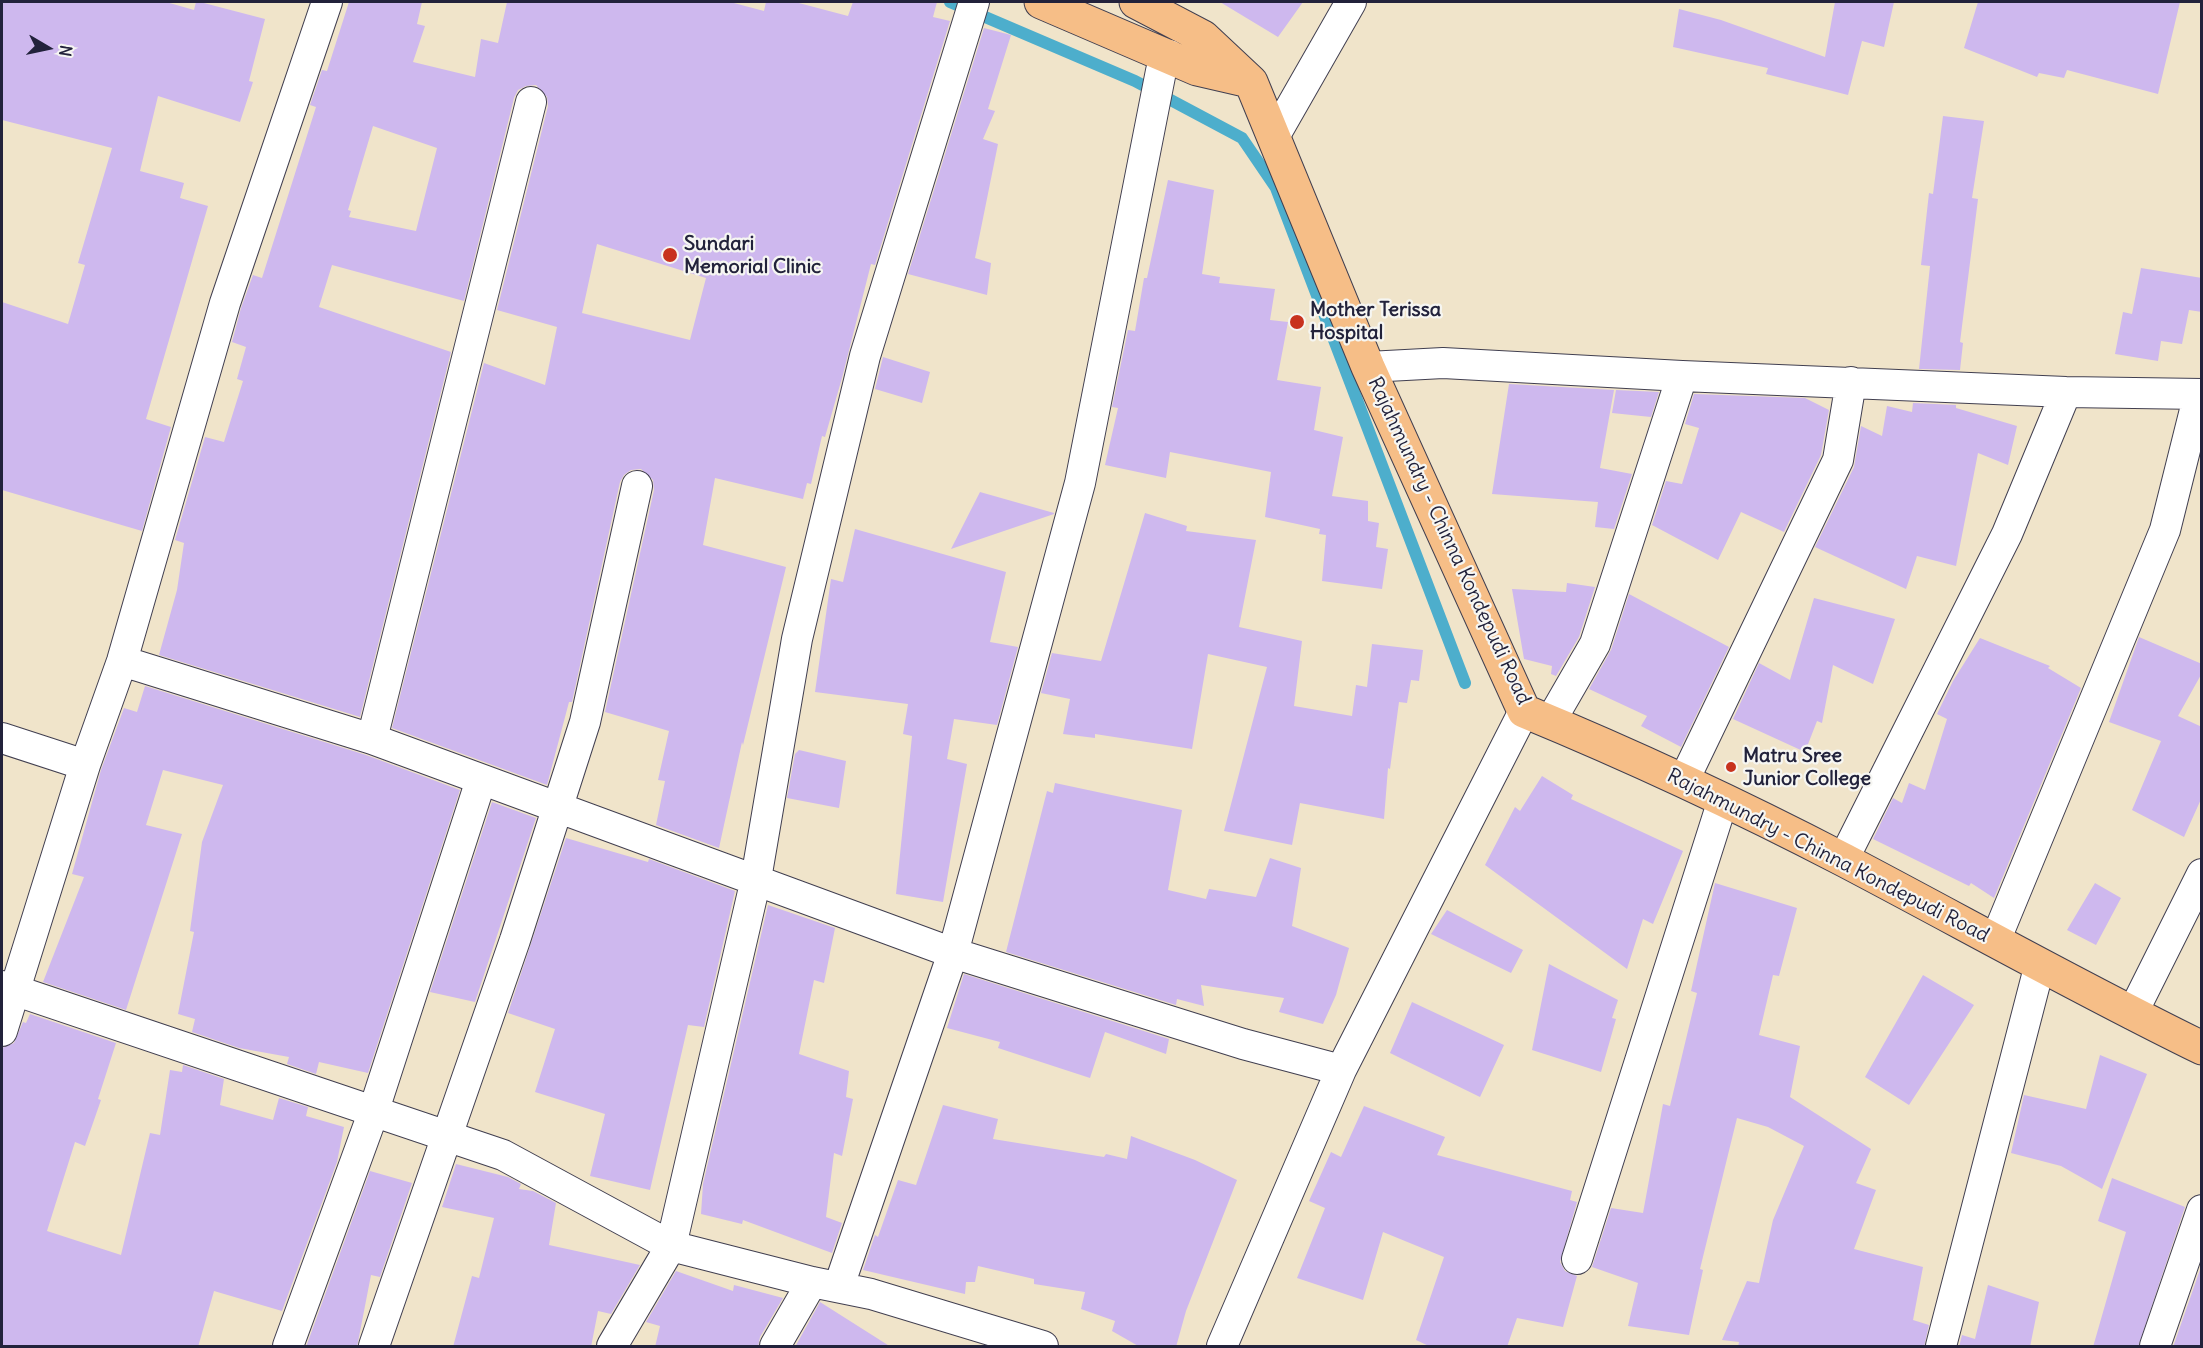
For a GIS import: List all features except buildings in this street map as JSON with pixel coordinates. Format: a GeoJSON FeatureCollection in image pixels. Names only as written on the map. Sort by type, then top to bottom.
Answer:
{"type":"FeatureCollection","features":[{"type":"Feature","properties":{"kind":"main road"},"geometry":{"type":"LineString","coordinates":[[1041,2],[1197,69],[1251,82]]}},
{"type":"Feature","properties":{"kind":"main road"},"geometry":{"type":"LineString","coordinates":[[1136,2],[1203,37],[1251,82]]}},
{"type":"Feature","properties":{"kind":"main road","name":"Rajahmundry - Chinna Kondepudi Road"},"geometry":{"type":"LineString","coordinates":[[1251,82],[1275,135],[1368,367],[1537,716],[1684,780],[1843,860],[2132,1014],[2202,1048]]}},
{"type":"Feature","properties":{"kind":"street"},"geometry":{"type":"LineString","coordinates":[[2,1031],[8,988],[122,661],[225,303],[327,2]]}},
{"type":"Feature","properties":{"kind":"street"},"geometry":{"type":"LineString","coordinates":[[612,1347],[671,1246],[756,879],[797,639],[865,356],[974,2]]}},
{"type":"Feature","properties":{"kind":"street"},"geometry":{"type":"LineString","coordinates":[[1275,135],[1351,2]]}},
{"type":"Feature","properties":{"kind":"street"},"geometry":{"type":"LineString","coordinates":[[775,1347],[826,1284],[953,953],[1080,483],[1161,71],[1169,56]]}},
{"type":"Feature","properties":{"kind":"street"},"geometry":{"type":"LineString","coordinates":[[372,739],[531,102]]}},
{"type":"Feature","properties":{"kind":"street"},"geometry":{"type":"LineString","coordinates":[[1368,367],[1443,363],[1682,376],[2066,392],[2200,394],[2165,530],[1995,942]]}},
{"type":"Feature","properties":{"kind":"street"},"geometry":{"type":"LineString","coordinates":[[1222,1347],[1341,1070],[1537,716],[1595,644],[1682,376]]}},
{"type":"Feature","properties":{"kind":"street"},"geometry":{"type":"LineString","coordinates":[[1684,780],[1839,460],[1851,382]]}},
{"type":"Feature","properties":{"kind":"street"},"geometry":{"type":"LineString","coordinates":[[1843,860],[2007,534],[2066,392]]}},
{"type":"Feature","properties":{"kind":"street"},"geometry":{"type":"LineString","coordinates":[[374,1347],[515,940],[585,722],[637,486]]}},
{"type":"Feature","properties":{"kind":"street"},"geometry":{"type":"LineString","coordinates":[[122,661],[372,739],[953,953],[1243,1044],[1341,1070]]}},
{"type":"Feature","properties":{"kind":"street"},"geometry":{"type":"LineString","coordinates":[[2,738],[85,765]]}},
{"type":"Feature","properties":{"kind":"street"},"geometry":{"type":"LineString","coordinates":[[288,1347],[373,1111],[481,780]]}},
{"type":"Feature","properties":{"kind":"street"},"geometry":{"type":"LineString","coordinates":[[1577,1259],[1723,800]]}},
{"type":"Feature","properties":{"kind":"street"},"geometry":{"type":"LineString","coordinates":[[2132,1014],[2202,874]]}},
{"type":"Feature","properties":{"kind":"street"},"geometry":{"type":"LineString","coordinates":[[1941,1347],[2040,964]]}},
{"type":"Feature","properties":{"kind":"street"},"geometry":{"type":"LineString","coordinates":[[8,988],[503,1155],[671,1246],[826,1284],[1043,1347]]}},
{"type":"Feature","properties":{"kind":"street"},"geometry":{"type":"LineString","coordinates":[[2155,1347],[2202,1210]]}},
{"type":"Feature","properties":{"kind":"waterway"},"geometry":{"type":"LineString","coordinates":[[950,2],[1135,81],[1242,138],[1276,188],[1465,683]]}},
{"type":"Feature","properties":{"kind":"place","name":"Sundari Memorial Clinic"},"geometry":{"type":"Point","coordinates":[670,255]}},
{"type":"Feature","properties":{"kind":"place","name":"Mother Terissa Hospital"},"geometry":{"type":"Point","coordinates":[1297,322]}},
{"type":"Feature","properties":{"kind":"place","name":"Matru Sree Junior College"},"geometry":{"type":"Point","coordinates":[1731,767]}}]}
